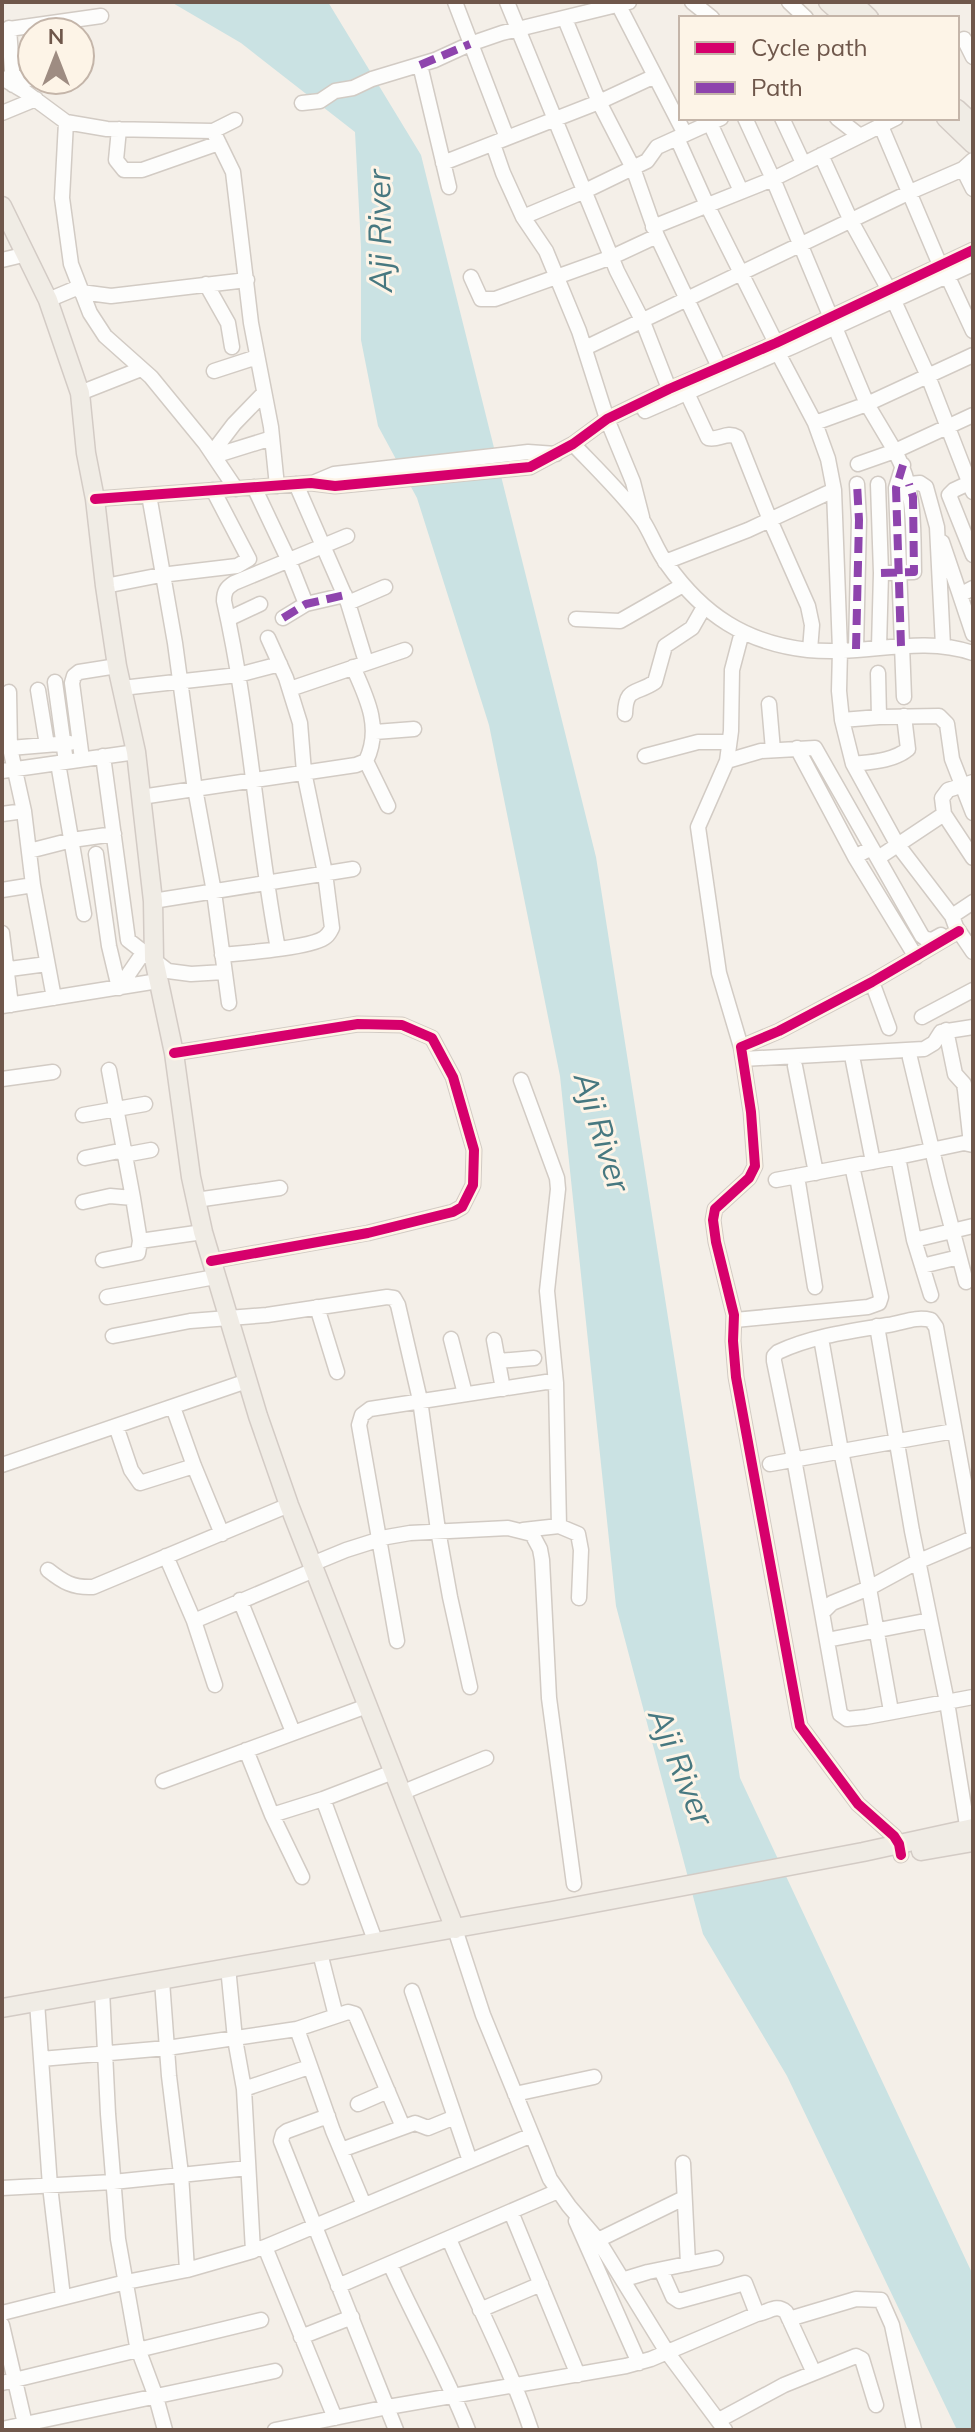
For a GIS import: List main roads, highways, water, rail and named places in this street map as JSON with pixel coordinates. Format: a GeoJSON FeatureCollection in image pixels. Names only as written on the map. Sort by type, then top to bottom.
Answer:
{"type":"FeatureCollection","features":[{"type":"Feature","properties":{"kind":"main road"},"geometry":{"type":"LineString","coordinates":[[828,2],[844,16]]}},
{"type":"Feature","properties":{"kind":"main road"},"geometry":{"type":"LineString","coordinates":[[852,2],[867,16]]}},
{"type":"Feature","properties":{"kind":"main road"},"geometry":{"type":"LineString","coordinates":[[963,115],[973,144]]}},
{"type":"Feature","properties":{"kind":"main road"},"geometry":{"type":"LineString","coordinates":[[2,208],[48,300],[80,393],[117,666],[136,752],[153,901],[149,956],[158,981],[172,1047],[203,1232],[247,1381],[289,1505],[456,1933]]}},
{"type":"Feature","properties":{"kind":"main road"},"geometry":{"type":"LineString","coordinates":[[2,2020],[37,2008],[551,1916],[971,1835]]}},
{"type":"Feature","properties":{"kind":"main road"},"geometry":{"type":"LineString","coordinates":[[321,1958],[376,1943],[456,1933]]}},
{"type":"Feature","properties":{"kind":"main road"},"geometry":{"type":"LineString","coordinates":[[2,2008],[37,2008]]}},
{"type":"Feature","properties":{"kind":"water","name":"Aji River"},"geometry":{"type":"Polygon","coordinates":[[[171,2],[328,2],[421,155],[596,857],[740,1778],[973,2275],[973,2430],[957,2430],[787,2076],[703,1934],[616,1606],[560,1076],[489,725],[417,498],[378,426],[361,340],[361,247],[355,132],[241,43],[171,2]]]}}]}
